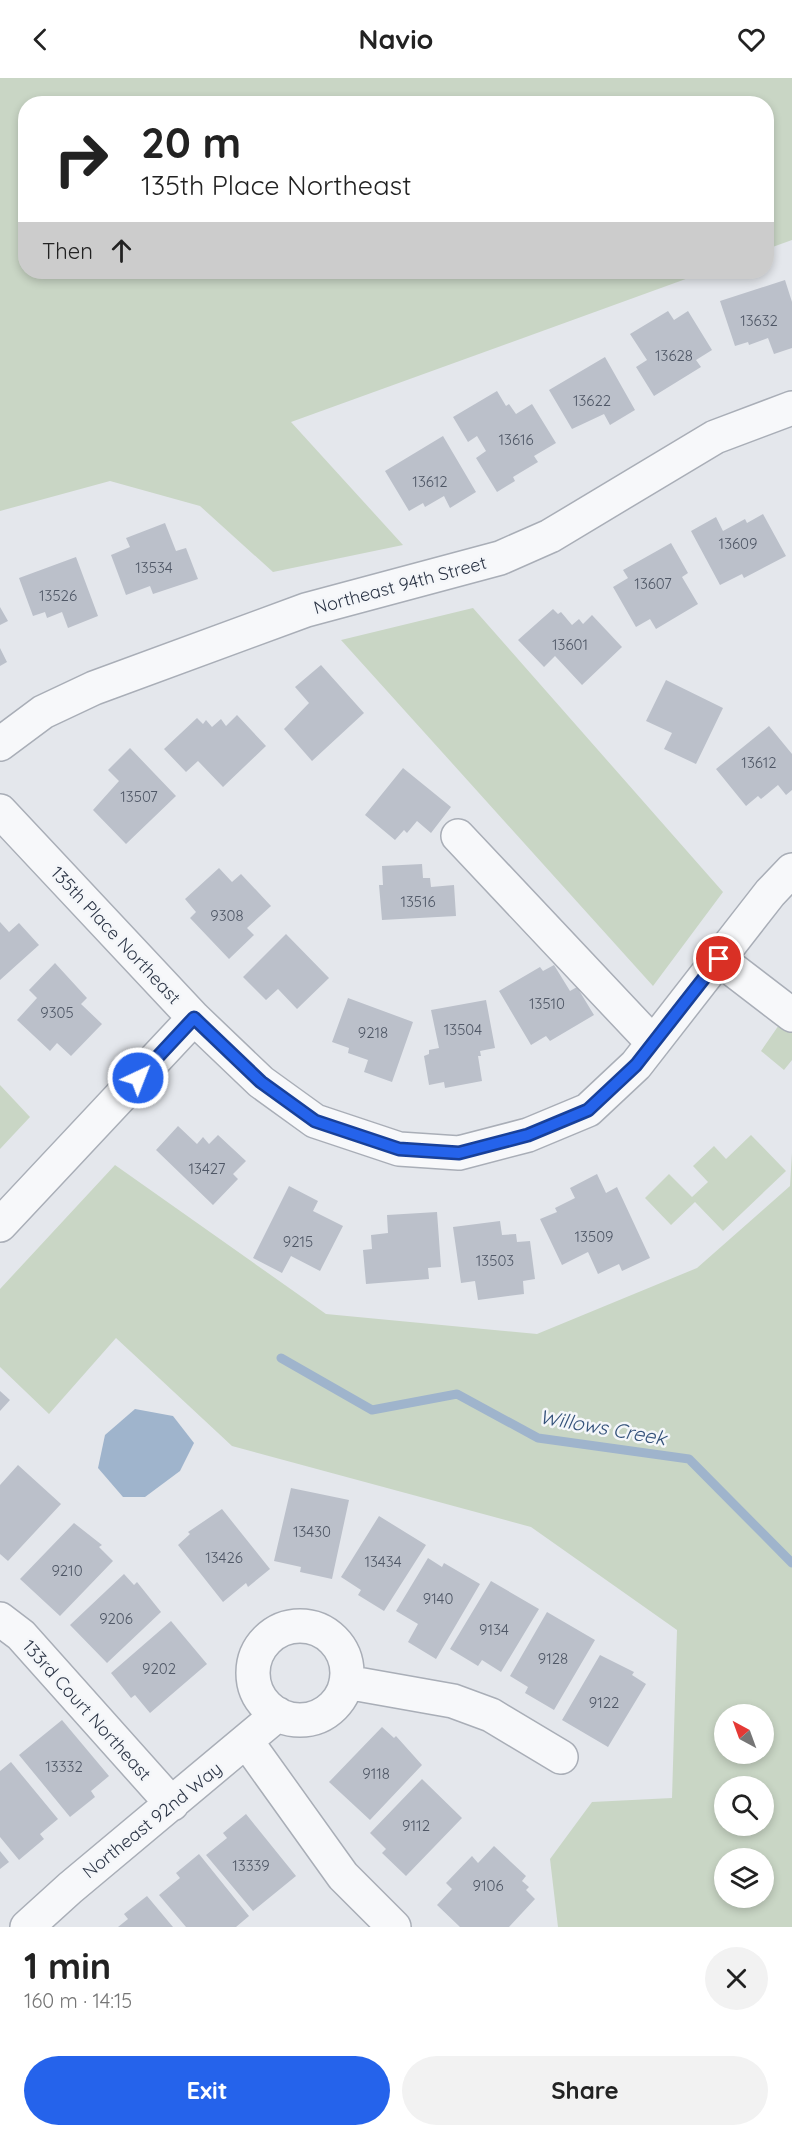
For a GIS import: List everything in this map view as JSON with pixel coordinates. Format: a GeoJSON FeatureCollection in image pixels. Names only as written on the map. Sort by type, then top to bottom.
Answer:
{"type":"FeatureCollection","features":[{"type":"Feature","properties":{"kind":"street","name":"Northeast 94th Street"},"geometry":{"type":"LineString","coordinates":[[0,744],[43,712],[94,688],[306,610],[500,558],[550,536],[715,437],[792,408]]}},
{"type":"Feature","properties":{"kind":"street","name":"135th Place Northeast"},"geometry":{"type":"LineString","coordinates":[[0,811],[194,1018],[261,1082],[315,1121],[399,1149],[459,1153],[528,1135],[588,1110],[636,1065],[770,893],[792,870]]}},
{"type":"Feature","properties":{"kind":"street"},"geometry":{"type":"LineString","coordinates":[[458,836],[653,1043]]}},
{"type":"Feature","properties":{"kind":"street"},"geometry":{"type":"LineString","coordinates":[[719,959],[792,1015]]}},
{"type":"Feature","properties":{"kind":"street"},"geometry":{"type":"LineString","coordinates":[[0,1225],[194,1018]]}},
{"type":"Feature","properties":{"kind":"street","name":"133rd Court Northeast"},"geometry":{"type":"LineString","coordinates":[[0,1619],[21,1635],[172,1804]]}},
{"type":"Feature","properties":{"kind":"street"},"geometry":{"type":"LineString","coordinates":[[303,1626],[318,1630],[332,1638],[344,1658],[346,1682],[341,1695],[320,1715],[306,1719],[292,1719],[278,1714],[265,1705],[256,1691],[253,1676],[255,1660],[261,1646],[273,1635],[287,1627],[303,1626]]}},
{"type":"Feature","properties":{"kind":"street"},"geometry":{"type":"LineString","coordinates":[[346,1682],[453,1701],[491,1715],[561,1757]]}},
{"type":"Feature","properties":{"kind":"street","name":"Northeast 92nd Way"},"geometry":{"type":"LineString","coordinates":[[27,1927],[70,1888],[278,1714]]}},
{"type":"Feature","properties":{"kind":"street"},"geometry":{"type":"LineString","coordinates":[[247,1742],[343,1875],[394,1927]]}},
{"type":"Feature","properties":{"kind":"green space"},"geometry":{"type":"Polygon","coordinates":[[[0,78],[792,78],[792,240],[774,246],[774,96],[18,96],[18,279],[686,279],[291,422],[403,545],[273,572],[200,506],[110,481],[0,511],[0,78]]]}},
{"type":"Feature","properties":{"kind":"green space"},"geometry":{"type":"Polygon","coordinates":[[[473,608],[723,892],[653,986],[341,640],[473,608]]]}},
{"type":"Feature","properties":{"kind":"green space"},"geometry":{"type":"Polygon","coordinates":[[[781,1022],[792,1030],[792,1060],[784,1070],[761,1051],[781,1022]]]}},
{"type":"Feature","properties":{"kind":"green space"},"geometry":{"type":"Polygon","coordinates":[[[0,1085],[30,1117],[0,1149],[0,1085]]]}},
{"type":"Feature","properties":{"kind":"green space"},"geometry":{"type":"Polygon","coordinates":[[[751,1135],[786,1171],[723,1231],[695,1202],[671,1225],[645,1198],[669,1174],[692,1197],[708,1182],[693,1166],[714,1146],[726,1159],[751,1135]]]}},
{"type":"Feature","properties":{"kind":"green space"},"geometry":{"type":"Polygon","coordinates":[[[792,1153],[792,1927],[558,1927],[550,1859],[592,1802],[672,1798],[677,1630],[531,1527],[232,1446],[116,1338],[49,1414],[0,1367],[0,1289],[115,1165],[326,1314],[537,1334],[697,1268],[790,1186],[792,1153]]]}},
{"type":"Feature","properties":{"kind":"water"},"geometry":{"type":"Polygon","coordinates":[[[135,1409],[173,1416],[194,1443],[180,1471],[145,1497],[123,1497],[98,1468],[105,1435],[135,1409]]]}},
{"type":"Feature","properties":{"kind":"building"},"geometry":{"type":"Polygon","coordinates":[[[785,280],[792,302],[792,348],[774,354],[768,338],[749,345],[748,342],[735,346],[720,301],[785,280]]]}},
{"type":"Feature","properties":{"kind":"building"},"geometry":{"type":"Polygon","coordinates":[[[668,311],[674,320],[688,311],[712,350],[696,360],[701,367],[654,396],[636,367],[647,360],[630,334],[668,311]]]}},
{"type":"Feature","properties":{"kind":"building"},"geometry":{"type":"Polygon","coordinates":[[[605,357],[635,410],[610,425],[604,414],[572,429],[549,390],[605,357]]]}},
{"type":"Feature","properties":{"kind":"building"},"geometry":{"type":"Polygon","coordinates":[[[497,391],[506,406],[509,404],[516,414],[532,404],[556,443],[534,456],[538,462],[513,477],[515,481],[497,492],[476,458],[486,451],[477,436],[468,442],[453,417],[497,391]]]}},
{"type":"Feature","properties":{"kind":"building"},"geometry":{"type":"Polygon","coordinates":[[[443,436],[476,492],[450,508],[444,496],[425,507],[423,503],[409,511],[385,471],[443,436]]]}},
{"type":"Feature","properties":{"kind":"building"},"geometry":{"type":"Polygon","coordinates":[[[763,514],[786,556],[744,578],[742,574],[720,585],[691,531],[716,517],[723,531],[745,519],[747,523],[763,514]]]}},
{"type":"Feature","properties":{"kind":"building"},"geometry":{"type":"Polygon","coordinates":[[[165,523],[176,551],[186,548],[198,579],[153,594],[150,586],[126,595],[111,555],[130,547],[126,538],[165,523]]]}},
{"type":"Feature","properties":{"kind":"building"},"geometry":{"type":"Polygon","coordinates":[[[671,543],[688,573],[682,577],[698,604],[656,629],[650,619],[636,627],[613,587],[628,578],[623,570],[671,543]]]}},
{"type":"Feature","properties":{"kind":"building"},"geometry":{"type":"Polygon","coordinates":[[[76,557],[98,616],[68,628],[62,612],[47,618],[45,612],[33,616],[19,578],[76,557]]]}},
{"type":"Feature","properties":{"kind":"building"},"geometry":{"type":"Polygon","coordinates":[[[0,607],[8,621],[0,625],[0,607]]]}},
{"type":"Feature","properties":{"kind":"building"},"geometry":{"type":"Polygon","coordinates":[[[553,609],[558,614],[561,612],[572,625],[579,619],[583,624],[592,615],[622,647],[582,685],[555,656],[544,667],[518,640],[553,609]]]}},
{"type":"Feature","properties":{"kind":"building"},"geometry":{"type":"Polygon","coordinates":[[[0,648],[7,662],[0,666],[0,648]]]}},
{"type":"Feature","properties":{"kind":"building"},"geometry":{"type":"Polygon","coordinates":[[[321,665],[364,713],[312,761],[284,729],[309,703],[295,687],[321,665]]]}},
{"type":"Feature","properties":{"kind":"building"},"geometry":{"type":"Polygon","coordinates":[[[666,680],[723,708],[696,764],[664,749],[672,733],[646,721],[666,680]]]}},
{"type":"Feature","properties":{"kind":"building"},"geometry":{"type":"Polygon","coordinates":[[[237,715],[266,746],[223,787],[198,761],[186,772],[164,749],[197,718],[203,724],[206,720],[212,727],[221,719],[226,726],[237,715]]]}},
{"type":"Feature","properties":{"kind":"building"},"geometry":{"type":"Polygon","coordinates":[[[769,726],[792,754],[792,790],[786,795],[778,785],[761,799],[758,796],[746,806],[716,769],[769,726]]]}},
{"type":"Feature","properties":{"kind":"building"},"geometry":{"type":"Polygon","coordinates":[[[130,748],[176,796],[126,844],[93,810],[119,781],[108,770],[130,748]]]}},
{"type":"Feature","properties":{"kind":"building"},"geometry":{"type":"Polygon","coordinates":[[[403,768],[451,807],[431,833],[417,821],[407,833],[404,830],[395,840],[365,815],[403,768]]]}},
{"type":"Feature","properties":{"kind":"building"},"geometry":{"type":"Polygon","coordinates":[[[422,864],[423,878],[430,878],[431,887],[454,885],[456,916],[382,920],[379,885],[383,885],[382,866],[422,864]]]}},
{"type":"Feature","properties":{"kind":"building"},"geometry":{"type":"Polygon","coordinates":[[[219,868],[232,882],[241,874],[271,906],[247,928],[254,935],[229,959],[190,918],[196,912],[185,899],[219,868]]]}},
{"type":"Feature","properties":{"kind":"building"},"geometry":{"type":"Polygon","coordinates":[[[0,922],[9,932],[19,923],[39,945],[0,980],[0,922]]]}},
{"type":"Feature","properties":{"kind":"building"},"geometry":{"type":"Polygon","coordinates":[[[286,934],[329,978],[297,1009],[278,989],[266,1000],[243,977],[286,934]]]}},
{"type":"Feature","properties":{"kind":"building"},"geometry":{"type":"Polygon","coordinates":[[[55,963],[87,998],[81,1004],[102,1024],[71,1056],[57,1043],[50,1051],[17,1020],[37,998],[29,990],[55,963]]]}},
{"type":"Feature","properties":{"kind":"building"},"geometry":{"type":"Polygon","coordinates":[[[554,965],[570,991],[577,987],[594,1015],[550,1041],[546,1036],[531,1045],[499,991],[540,967],[543,971],[554,965]]]}},
{"type":"Feature","properties":{"kind":"building"},"geometry":{"type":"Polygon","coordinates":[[[348,998],[413,1022],[392,1082],[364,1072],[368,1060],[348,1053],[349,1048],[332,1042],[348,998]]]}},
{"type":"Feature","properties":{"kind":"building"},"geometry":{"type":"Polygon","coordinates":[[[486,1000],[495,1048],[480,1051],[481,1056],[478,1056],[482,1081],[445,1088],[444,1082],[429,1085],[424,1056],[429,1054],[429,1050],[439,1048],[431,1010],[486,1000]]]}},
{"type":"Feature","properties":{"kind":"building"},"geometry":{"type":"Polygon","coordinates":[[[178,1126],[197,1144],[203,1137],[209,1144],[218,1135],[246,1161],[233,1174],[238,1179],[213,1205],[156,1150],[178,1126]]]}},
{"type":"Feature","properties":{"kind":"building"},"geometry":{"type":"Polygon","coordinates":[[[597,1174],[606,1193],[617,1187],[650,1258],[622,1271],[619,1264],[598,1274],[588,1252],[562,1265],[540,1219],[557,1212],[555,1208],[575,1198],[570,1188],[597,1174]]]}},
{"type":"Feature","properties":{"kind":"building"},"geometry":{"type":"Polygon","coordinates":[[[289,1186],[318,1201],[313,1211],[343,1226],[320,1271],[291,1256],[282,1273],[253,1258],[289,1186]]]}},
{"type":"Feature","properties":{"kind":"building"},"geometry":{"type":"Polygon","coordinates":[[[437,1212],[441,1267],[428,1268],[429,1279],[366,1284],[363,1250],[372,1249],[371,1235],[388,1233],[387,1215],[437,1212]]]}},
{"type":"Feature","properties":{"kind":"building"},"geometry":{"type":"Polygon","coordinates":[[[500,1221],[502,1235],[516,1234],[517,1242],[530,1241],[535,1279],[523,1281],[524,1294],[478,1300],[475,1281],[461,1283],[453,1227],[500,1221]]]}},
{"type":"Feature","properties":{"kind":"building"},"geometry":{"type":"Polygon","coordinates":[[[0,1391],[10,1400],[0,1411],[0,1391]]]}},
{"type":"Feature","properties":{"kind":"building"},"geometry":{"type":"Polygon","coordinates":[[[18,1465],[61,1504],[8,1561],[0,1554],[0,1485],[18,1465]]]}},
{"type":"Feature","properties":{"kind":"building"},"geometry":{"type":"Polygon","coordinates":[[[291,1488],[349,1500],[332,1579],[300,1572],[301,1567],[274,1561],[291,1488]]]}},
{"type":"Feature","properties":{"kind":"building"},"geometry":{"type":"Polygon","coordinates":[[[222,1509],[270,1569],[248,1587],[246,1583],[223,1602],[178,1545],[190,1534],[188,1532],[222,1509]]]}},
{"type":"Feature","properties":{"kind":"building"},"geometry":{"type":"Polygon","coordinates":[[[379,1516],[426,1545],[384,1611],[358,1595],[361,1590],[341,1577],[379,1516]]]}},
{"type":"Feature","properties":{"kind":"building"},"geometry":{"type":"Polygon","coordinates":[[[74,1523],[102,1545],[99,1547],[113,1561],[60,1616],[20,1579],[74,1523]]]}},
{"type":"Feature","properties":{"kind":"building"},"geometry":{"type":"Polygon","coordinates":[[[428,1558],[442,1567],[444,1563],[480,1584],[436,1659],[408,1642],[418,1624],[396,1611],[428,1558]]]}},
{"type":"Feature","properties":{"kind":"building"},"geometry":{"type":"Polygon","coordinates":[[[124,1574],[134,1585],[137,1582],[161,1612],[107,1663],[70,1625],[124,1574]]]}},
{"type":"Feature","properties":{"kind":"building"},"geometry":{"type":"Polygon","coordinates":[[[491,1581],[539,1609],[501,1672],[482,1660],[478,1666],[450,1649],[491,1581]]]}},
{"type":"Feature","properties":{"kind":"building"},"geometry":{"type":"Polygon","coordinates":[[[547,1612],[595,1640],[554,1710],[525,1693],[528,1687],[510,1676],[547,1612]]]}},
{"type":"Feature","properties":{"kind":"building"},"geometry":{"type":"Polygon","coordinates":[[[171,1621],[207,1664],[150,1713],[135,1695],[131,1698],[111,1673],[171,1621]]]}},
{"type":"Feature","properties":{"kind":"building"},"geometry":{"type":"Polygon","coordinates":[[[600,1655],[634,1672],[632,1675],[646,1684],[608,1747],[562,1720],[600,1655]]]}},
{"type":"Feature","properties":{"kind":"building"},"geometry":{"type":"Polygon","coordinates":[[[62,1720],[109,1776],[91,1791],[95,1797],[70,1817],[19,1755],[62,1720]]]}},
{"type":"Feature","properties":{"kind":"building"},"geometry":{"type":"Polygon","coordinates":[[[382,1727],[394,1738],[396,1736],[422,1765],[370,1820],[329,1782],[382,1727]]]}},
{"type":"Feature","properties":{"kind":"building"},"geometry":{"type":"Polygon","coordinates":[[[11,1762],[58,1819],[40,1834],[44,1839],[19,1860],[0,1837],[0,1771],[11,1762]]]}},
{"type":"Feature","properties":{"kind":"building"},"geometry":{"type":"Polygon","coordinates":[[[422,1779],[462,1818],[406,1876],[382,1853],[386,1849],[370,1833],[422,1779]]]}},
{"type":"Feature","properties":{"kind":"building"},"geometry":{"type":"Polygon","coordinates":[[[246,1814],[296,1876],[253,1911],[206,1855],[227,1838],[223,1833],[246,1814]]]}},
{"type":"Feature","properties":{"kind":"building"},"geometry":{"type":"Polygon","coordinates":[[[494,1846],[526,1876],[522,1881],[529,1887],[526,1890],[535,1899],[509,1927],[460,1927],[437,1905],[452,1889],[446,1883],[472,1856],[478,1863],[494,1846]]]}},
{"type":"Feature","properties":{"kind":"building"},"geometry":{"type":"Polygon","coordinates":[[[0,1851],[9,1862],[0,1869],[0,1851]]]}},
{"type":"Feature","properties":{"kind":"building"},"geometry":{"type":"Polygon","coordinates":[[[199,1854],[249,1916],[236,1927],[186,1927],[159,1895],[180,1878],[176,1873],[199,1854]]]}},
{"type":"Feature","properties":{"kind":"building"},"geometry":{"type":"Polygon","coordinates":[[[147,1896],[173,1927],[118,1927],[128,1919],[124,1914],[147,1896]]]}},
{"type":"Feature","properties":{"kind":"waterway","name":"Willows Creek"},"geometry":{"type":"LineString","coordinates":[[281,1358],[372,1410],[457,1394],[538,1438],[689,1459],[792,1563]]}},
{"type":"Feature","properties":{"kind":"route"},"geometry":{"type":"LineString","coordinates":[[138,1078],[194,1018],[261,1082],[315,1121],[399,1149],[459,1153],[528,1135],[588,1110],[636,1065],[719,959]]}}]}
